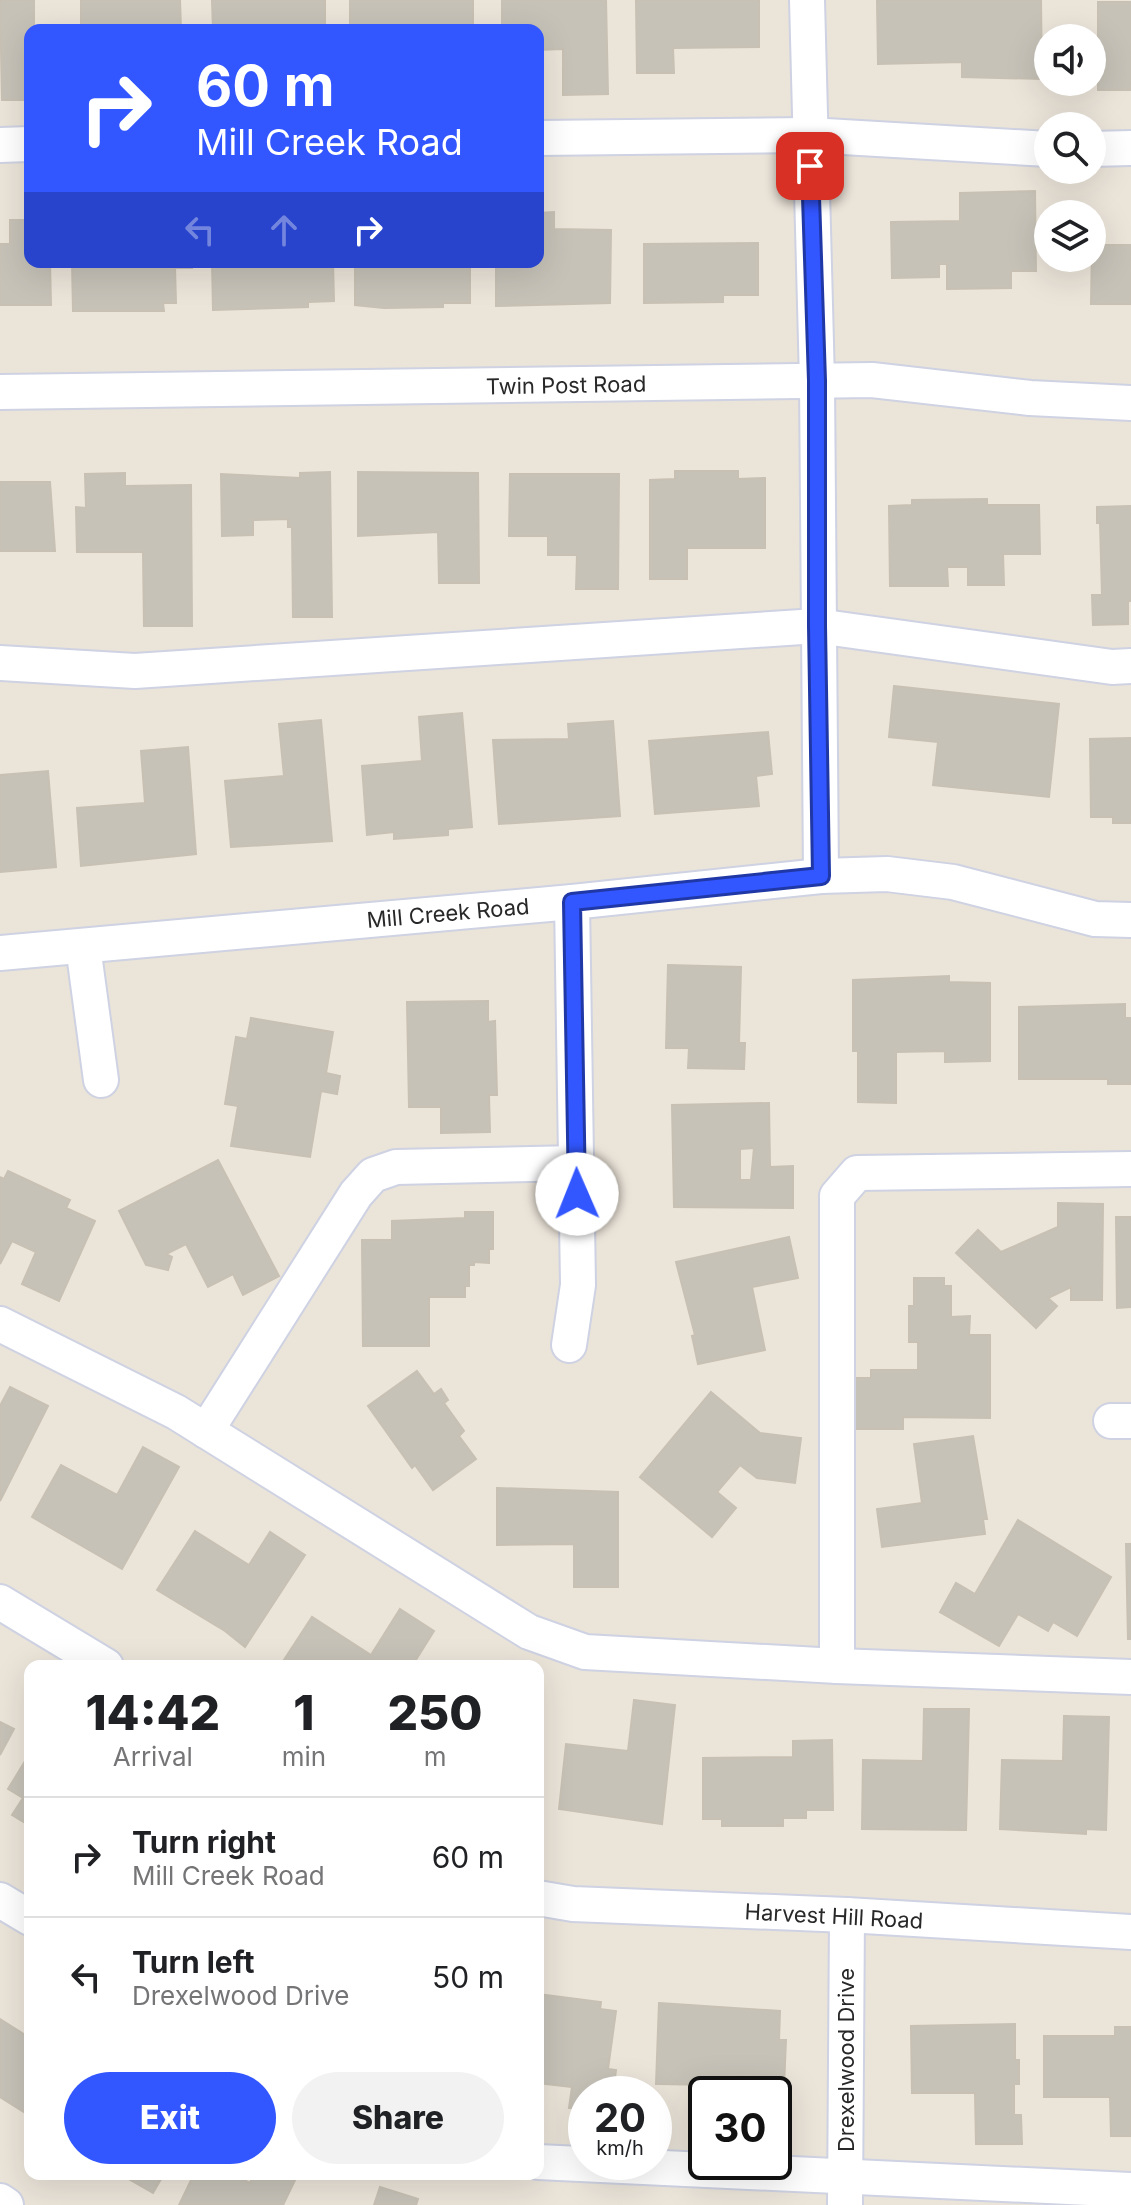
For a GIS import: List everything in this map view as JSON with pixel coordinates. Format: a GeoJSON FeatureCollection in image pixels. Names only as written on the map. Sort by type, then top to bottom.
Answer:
{"type":"FeatureCollection","features":[{"type":"Feature","properties":{"kind":"street"},"geometry":{"type":"LineString","coordinates":[[807,0],[817,381],[821,876]]}},
{"type":"Feature","properties":{"kind":"street"},"geometry":{"type":"LineString","coordinates":[[544,138],[809,135],[1034,148]]}},
{"type":"Feature","properties":{"kind":"street"},"geometry":{"type":"LineString","coordinates":[[0,145],[24,144]]}},
{"type":"Feature","properties":{"kind":"street"},"geometry":{"type":"LineString","coordinates":[[1106,149],[1131,148]]}},
{"type":"Feature","properties":{"kind":"street","name":"Twin Post Road"},"geometry":{"type":"LineString","coordinates":[[0,392],[872,380],[1030,398],[1131,403]]}},
{"type":"Feature","properties":{"kind":"street"},"geometry":{"type":"LineString","coordinates":[[0,663],[135,671],[817,626],[1112,667],[1131,666]]}},
{"type":"Feature","properties":{"kind":"street","name":"Mill Creek Road"},"geometry":{"type":"LineString","coordinates":[[0,953],[572,902],[821,876],[887,874],[953,882],[1095,919],[1131,920]]}},
{"type":"Feature","properties":{"kind":"street"},"geometry":{"type":"LineString","coordinates":[[569,1345],[578,1285],[572,902]]}},
{"type":"Feature","properties":{"kind":"street"},"geometry":{"type":"LineString","coordinates":[[83,946],[101,1080]]}},
{"type":"Feature","properties":{"kind":"street"},"geometry":{"type":"LineString","coordinates":[[206,1431],[356,1194],[373,1175],[396,1167],[577,1163]]}},
{"type":"Feature","properties":{"kind":"street"},"geometry":{"type":"LineString","coordinates":[[837,1666],[837,1196],[857,1173],[1131,1169]]}},
{"type":"Feature","properties":{"kind":"street"},"geometry":{"type":"LineString","coordinates":[[0,1324],[176,1412],[529,1632],[585,1652],[837,1666],[1131,1677]]}},
{"type":"Feature","properties":{"kind":"street"},"geometry":{"type":"LineString","coordinates":[[0,1602],[96,1660]]}},
{"type":"Feature","properties":{"kind":"street","name":"Harvest Hill Road"},"geometry":{"type":"LineString","coordinates":[[544,1899],[573,1904],[847,1915],[1131,1932]]}},
{"type":"Feature","properties":{"kind":"street"},"geometry":{"type":"LineString","coordinates":[[0,1900],[24,1914]]}},
{"type":"Feature","properties":{"kind":"street","name":"Drexelwood Drive"},"geometry":{"type":"LineString","coordinates":[[845,2190],[847,1915]]}},
{"type":"Feature","properties":{"kind":"street"},"geometry":{"type":"LineString","coordinates":[[544,2163],[845,2190],[1131,2190]]}},
{"type":"Feature","properties":{"kind":"street"},"geometry":{"type":"LineString","coordinates":[[0,2201],[6,2205]]}},
{"type":"Feature","properties":{"kind":"building"},"geometry":{"type":"Polygon","coordinates":[[[0,0],[34,0],[34,24],[24,24],[24,100],[2,100],[0,0]]]}},
{"type":"Feature","properties":{"kind":"building"},"geometry":{"type":"Polygon","coordinates":[[[81,0],[180,0],[181,24],[81,24],[81,0]]]}},
{"type":"Feature","properties":{"kind":"building"},"geometry":{"type":"Polygon","coordinates":[[[212,0],[325,0],[325,24],[213,24],[212,0]]]}},
{"type":"Feature","properties":{"kind":"building"},"geometry":{"type":"Polygon","coordinates":[[[350,0],[473,0],[473,24],[350,24],[350,0]]]}},
{"type":"Feature","properties":{"kind":"building"},"geometry":{"type":"Polygon","coordinates":[[[502,0],[606,0],[608,94],[563,95],[563,49],[544,50],[544,24],[502,24],[502,0]]]}},
{"type":"Feature","properties":{"kind":"building"},"geometry":{"type":"Polygon","coordinates":[[[636,0],[759,0],[759,47],[673,48],[674,73],[637,73],[636,0]]]}},
{"type":"Feature","properties":{"kind":"building"},"geometry":{"type":"Polygon","coordinates":[[[877,0],[1041,0],[1041,24],[1034,24],[1034,79],[962,77],[962,62],[878,64],[877,0]]]}},
{"type":"Feature","properties":{"kind":"building"},"geometry":{"type":"Polygon","coordinates":[[[1098,2],[1131,2],[1131,90],[1106,90],[1106,24],[1098,24],[1098,2]]]}},
{"type":"Feature","properties":{"kind":"building"},"geometry":{"type":"Polygon","coordinates":[[[1035,191],[1034,271],[1011,271],[1011,288],[947,289],[947,264],[939,264],[939,277],[892,278],[891,222],[960,221],[960,193],[1035,191]]]}},
{"type":"Feature","properties":{"kind":"building"},"geometry":{"type":"Polygon","coordinates":[[[554,212],[554,229],[611,230],[610,303],[496,306],[496,268],[544,268],[544,213],[554,212]]]}},
{"type":"Feature","properties":{"kind":"building"},"geometry":{"type":"Polygon","coordinates":[[[10,220],[24,220],[24,268],[50,268],[51,305],[0,305],[0,244],[10,244],[10,220]]]}},
{"type":"Feature","properties":{"kind":"building"},"geometry":{"type":"Polygon","coordinates":[[[758,243],[758,295],[723,295],[723,302],[644,303],[644,244],[758,243]]]}},
{"type":"Feature","properties":{"kind":"building"},"geometry":{"type":"Polygon","coordinates":[[[1106,245],[1131,245],[1131,304],[1091,304],[1092,272],[1106,272],[1106,245]]]}},
{"type":"Feature","properties":{"kind":"building"},"geometry":{"type":"Polygon","coordinates":[[[72,268],[175,268],[176,303],[163,303],[164,311],[73,311],[72,268]]]}},
{"type":"Feature","properties":{"kind":"building"},"geometry":{"type":"Polygon","coordinates":[[[212,268],[333,268],[334,301],[308,302],[308,307],[213,310],[212,268]]]}},
{"type":"Feature","properties":{"kind":"building"},"geometry":{"type":"Polygon","coordinates":[[[355,268],[470,268],[470,303],[443,303],[443,307],[355,305],[355,268]]]}},
{"type":"Feature","properties":{"kind":"building"},"geometry":{"type":"Polygon","coordinates":[[[675,471],[738,471],[738,479],[765,478],[765,548],[687,548],[687,579],[650,579],[650,480],[675,479],[675,471]]]}},
{"type":"Feature","properties":{"kind":"building"},"geometry":{"type":"Polygon","coordinates":[[[330,472],[332,617],[293,617],[292,527],[288,527],[288,519],[253,520],[253,535],[222,536],[221,474],[300,478],[300,473],[330,472]]]}},
{"type":"Feature","properties":{"kind":"building"},"geometry":{"type":"Polygon","coordinates":[[[358,472],[478,473],[479,583],[439,583],[438,532],[358,536],[358,472]]]}},
{"type":"Feature","properties":{"kind":"building"},"geometry":{"type":"Polygon","coordinates":[[[125,473],[125,486],[191,485],[192,626],[144,626],[143,552],[77,552],[76,507],[86,508],[85,474],[125,473]]]}},
{"type":"Feature","properties":{"kind":"building"},"geometry":{"type":"Polygon","coordinates":[[[510,474],[619,474],[618,589],[576,589],[577,555],[548,555],[548,536],[509,536],[510,474]]]}},
{"type":"Feature","properties":{"kind":"building"},"geometry":{"type":"Polygon","coordinates":[[[0,482],[50,482],[55,551],[0,551],[0,482]]]}},
{"type":"Feature","properties":{"kind":"building"},"geometry":{"type":"Polygon","coordinates":[[[987,499],[987,505],[1039,505],[1040,554],[1003,554],[1004,585],[968,585],[968,567],[947,567],[948,586],[890,586],[889,506],[912,505],[912,500],[987,499]]]}},
{"type":"Feature","properties":{"kind":"building"},"geometry":{"type":"Polygon","coordinates":[[[1131,506],[1131,601],[1128,601],[1128,624],[1093,625],[1092,595],[1102,595],[1097,507],[1131,506]]]}},
{"type":"Feature","properties":{"kind":"building"},"geometry":{"type":"Polygon","coordinates":[[[894,686],[1059,704],[1049,797],[933,785],[938,742],[889,737],[894,686]]]}},
{"type":"Feature","properties":{"kind":"building"},"geometry":{"type":"Polygon","coordinates":[[[462,713],[472,827],[448,829],[448,835],[394,839],[394,832],[367,835],[362,766],[422,761],[419,717],[462,713]]]}},
{"type":"Feature","properties":{"kind":"building"},"geometry":{"type":"Polygon","coordinates":[[[321,720],[332,841],[231,847],[225,781],[284,776],[279,724],[321,720]]]}},
{"type":"Feature","properties":{"kind":"building"},"geometry":{"type":"Polygon","coordinates":[[[613,721],[620,816],[499,824],[493,740],[569,739],[568,724],[613,721]]]}},
{"type":"Feature","properties":{"kind":"building"},"geometry":{"type":"Polygon","coordinates":[[[768,732],[772,774],[756,776],[759,806],[655,814],[649,741],[768,732]]]}},
{"type":"Feature","properties":{"kind":"building"},"geometry":{"type":"Polygon","coordinates":[[[1131,738],[1131,823],[1113,823],[1113,817],[1091,817],[1090,739],[1131,738]]]}},
{"type":"Feature","properties":{"kind":"building"},"geometry":{"type":"Polygon","coordinates":[[[188,747],[196,854],[81,866],[77,808],[145,803],[141,751],[188,747]]]}},
{"type":"Feature","properties":{"kind":"building"},"geometry":{"type":"Polygon","coordinates":[[[48,771],[56,867],[0,872],[0,775],[48,771]]]}},
{"type":"Feature","properties":{"kind":"building"},"geometry":{"type":"Polygon","coordinates":[[[668,965],[741,967],[739,1043],[745,1043],[744,1069],[688,1068],[689,1048],[666,1048],[668,965]]]}},
{"type":"Feature","properties":{"kind":"building"},"geometry":{"type":"Polygon","coordinates":[[[949,976],[949,982],[990,983],[990,1061],[945,1062],[945,1051],[896,1052],[896,1103],[858,1102],[858,1051],[853,1051],[853,980],[949,976]]]}},
{"type":"Feature","properties":{"kind":"building"},"geometry":{"type":"Polygon","coordinates":[[[488,1001],[488,1022],[495,1021],[497,1095],[489,1095],[490,1132],[441,1133],[441,1107],[409,1107],[407,1002],[488,1001]]]}},
{"type":"Feature","properties":{"kind":"building"},"geometry":{"type":"Polygon","coordinates":[[[1125,1004],[1125,1018],[1131,1018],[1131,1084],[1108,1084],[1108,1079],[1019,1079],[1019,1007],[1125,1004]]]}},
{"type":"Feature","properties":{"kind":"building"},"geometry":{"type":"Polygon","coordinates":[[[251,1018],[333,1032],[326,1073],[340,1076],[337,1094],[321,1091],[310,1157],[231,1146],[238,1106],[225,1104],[236,1037],[247,1039],[251,1018]]]}},
{"type":"Feature","properties":{"kind":"building"},"geometry":{"type":"Polygon","coordinates":[[[769,1103],[770,1167],[793,1166],[793,1208],[674,1207],[672,1105],[769,1103]],[[754,1148],[740,1149],[740,1180],[751,1180],[754,1148]]]}},
{"type":"Feature","properties":{"kind":"building"},"geometry":{"type":"Polygon","coordinates":[[[218,1160],[279,1276],[243,1295],[233,1274],[208,1287],[186,1244],[166,1254],[172,1257],[168,1270],[146,1265],[119,1211],[218,1160]]]}},
{"type":"Feature","properties":{"kind":"building"},"geometry":{"type":"Polygon","coordinates":[[[8,1171],[70,1200],[66,1208],[95,1221],[59,1301],[22,1284],[36,1252],[12,1241],[0,1264],[0,1177],[4,1179],[8,1171]]]}},
{"type":"Feature","properties":{"kind":"building"},"geometry":{"type":"Polygon","coordinates":[[[1058,1203],[1103,1204],[1102,1300],[1071,1300],[1071,1287],[1048,1298],[1057,1306],[1036,1328],[956,1253],[978,1230],[1001,1252],[1058,1227],[1058,1203]]]}},
{"type":"Feature","properties":{"kind":"building"},"geometry":{"type":"Polygon","coordinates":[[[465,1212],[493,1212],[493,1249],[489,1249],[489,1263],[474,1262],[474,1265],[469,1265],[469,1286],[465,1286],[465,1297],[429,1297],[429,1346],[363,1346],[362,1240],[392,1240],[392,1221],[465,1218],[465,1212]]]}},
{"type":"Feature","properties":{"kind":"building"},"geometry":{"type":"Polygon","coordinates":[[[1116,1217],[1131,1217],[1131,1307],[1117,1308],[1116,1217]]]}},
{"type":"Feature","properties":{"kind":"building"},"geometry":{"type":"Polygon","coordinates":[[[789,1237],[798,1278],[752,1287],[765,1350],[698,1364],[692,1336],[695,1335],[676,1262],[789,1237]]]}},
{"type":"Feature","properties":{"kind":"building"},"geometry":{"type":"Polygon","coordinates":[[[914,1278],[944,1278],[944,1286],[951,1286],[951,1317],[970,1316],[969,1335],[990,1335],[990,1418],[903,1417],[903,1429],[843,1429],[844,1378],[871,1378],[871,1370],[918,1370],[918,1342],[909,1342],[909,1306],[914,1306],[914,1278]]]}},
{"type":"Feature","properties":{"kind":"building"},"geometry":{"type":"Polygon","coordinates":[[[417,1371],[434,1394],[441,1389],[448,1400],[444,1403],[464,1431],[459,1436],[476,1459],[433,1490],[415,1465],[412,1468],[368,1406],[417,1371]]]}},
{"type":"Feature","properties":{"kind":"building"},"geometry":{"type":"Polygon","coordinates":[[[10,1387],[48,1406],[0,1501],[0,1406],[10,1387]]]}},
{"type":"Feature","properties":{"kind":"building"},"geometry":{"type":"Polygon","coordinates":[[[711,1392],[760,1433],[801,1438],[795,1483],[757,1478],[740,1465],[717,1492],[736,1508],[712,1537],[640,1477],[711,1392]]]}},
{"type":"Feature","properties":{"kind":"building"},"geometry":{"type":"Polygon","coordinates":[[[973,1436],[987,1519],[983,1519],[985,1534],[882,1547],[877,1509],[922,1503],[914,1444],[973,1436]]]}},
{"type":"Feature","properties":{"kind":"building"},"geometry":{"type":"Polygon","coordinates":[[[143,1447],[179,1467],[122,1569],[32,1517],[61,1465],[117,1495],[143,1447]]]}},
{"type":"Feature","properties":{"kind":"building"},"geometry":{"type":"Polygon","coordinates":[[[497,1488],[618,1492],[618,1587],[574,1587],[574,1544],[497,1545],[497,1488]]]}},
{"type":"Feature","properties":{"kind":"building"},"geometry":{"type":"Polygon","coordinates":[[[1018,1520],[1111,1577],[1077,1636],[1053,1622],[1048,1631],[1018,1614],[999,1646],[940,1612],[956,1583],[975,1594],[1018,1520]]]}},
{"type":"Feature","properties":{"kind":"building"},"geometry":{"type":"Polygon","coordinates":[[[195,1531],[249,1565],[270,1532],[305,1555],[245,1647],[225,1631],[157,1590],[195,1531]]]}},
{"type":"Feature","properties":{"kind":"building"},"geometry":{"type":"Polygon","coordinates":[[[1126,1544],[1131,1544],[1131,1639],[1128,1639],[1126,1544]]]}},
{"type":"Feature","properties":{"kind":"building"},"geometry":{"type":"Polygon","coordinates":[[[400,1609],[434,1631],[416,1660],[284,1660],[312,1617],[371,1655],[400,1609]]]}},
{"type":"Feature","properties":{"kind":"building"},"geometry":{"type":"Polygon","coordinates":[[[634,1700],[675,1705],[662,1824],[559,1809],[566,1744],[628,1751],[634,1700]]]}},
{"type":"Feature","properties":{"kind":"building"},"geometry":{"type":"Polygon","coordinates":[[[924,1709],[969,1709],[966,1830],[862,1829],[863,1760],[923,1761],[924,1709]]]}},
{"type":"Feature","properties":{"kind":"building"},"geometry":{"type":"Polygon","coordinates":[[[1064,1716],[1109,1717],[1106,1830],[1086,1829],[1086,1834],[1000,1829],[1002,1760],[1063,1761],[1064,1716]]]}},
{"type":"Feature","properties":{"kind":"building"},"geometry":{"type":"Polygon","coordinates":[[[0,1722],[14,1729],[0,1755],[0,1722]]]}},
{"type":"Feature","properties":{"kind":"building"},"geometry":{"type":"Polygon","coordinates":[[[832,1740],[833,1810],[806,1810],[806,1818],[783,1818],[783,1826],[722,1826],[722,1819],[703,1819],[703,1758],[793,1757],[793,1741],[832,1740]]]}},
{"type":"Feature","properties":{"kind":"building"},"geometry":{"type":"Polygon","coordinates":[[[24,1763],[24,1822],[12,1815],[23,1798],[8,1789],[24,1763]]]}},
{"type":"Feature","properties":{"kind":"building"},"geometry":{"type":"Polygon","coordinates":[[[544,1995],[601,2002],[600,2009],[616,2011],[608,2069],[616,2070],[615,2076],[568,2076],[568,2087],[544,2084],[544,1995]]]}},
{"type":"Feature","properties":{"kind":"building"},"geometry":{"type":"Polygon","coordinates":[[[659,2003],[780,2011],[779,2040],[786,2040],[784,2076],[688,2076],[688,2084],[672,2084],[672,2076],[656,2076],[659,2003]]]}},
{"type":"Feature","properties":{"kind":"building"},"geometry":{"type":"Polygon","coordinates":[[[0,2019],[24,2034],[24,2112],[0,2097],[0,2019]]]}},
{"type":"Feature","properties":{"kind":"building"},"geometry":{"type":"Polygon","coordinates":[[[1015,2024],[1019,2084],[1014,2084],[1014,2115],[1021,2115],[1022,2144],[976,2144],[975,2093],[912,2093],[911,2026],[1015,2024]]]}},
{"type":"Feature","properties":{"kind":"building"},"geometry":{"type":"Polygon","coordinates":[[[1115,2027],[1131,2027],[1131,2136],[1111,2136],[1110,2097],[1044,2097],[1044,2036],[1115,2036],[1115,2027]]]}},
{"type":"Feature","properties":{"kind":"building"},"geometry":{"type":"Polygon","coordinates":[[[130,2180],[161,2180],[153,2193],[130,2180]]]}},
{"type":"Feature","properties":{"kind":"building"},"geometry":{"type":"Polygon","coordinates":[[[191,2180],[244,2180],[250,2183],[251,2180],[295,2180],[283,2205],[179,2205],[191,2180]]]}},
{"type":"Feature","properties":{"kind":"building"},"geometry":{"type":"Polygon","coordinates":[[[380,2187],[418,2199],[416,2205],[374,2205],[380,2187]]]}},
{"type":"Feature","properties":{"kind":"route"},"geometry":{"type":"LineString","coordinates":[[577,1194],[572,902],[821,876],[817,381],[810,166]]}}]}
